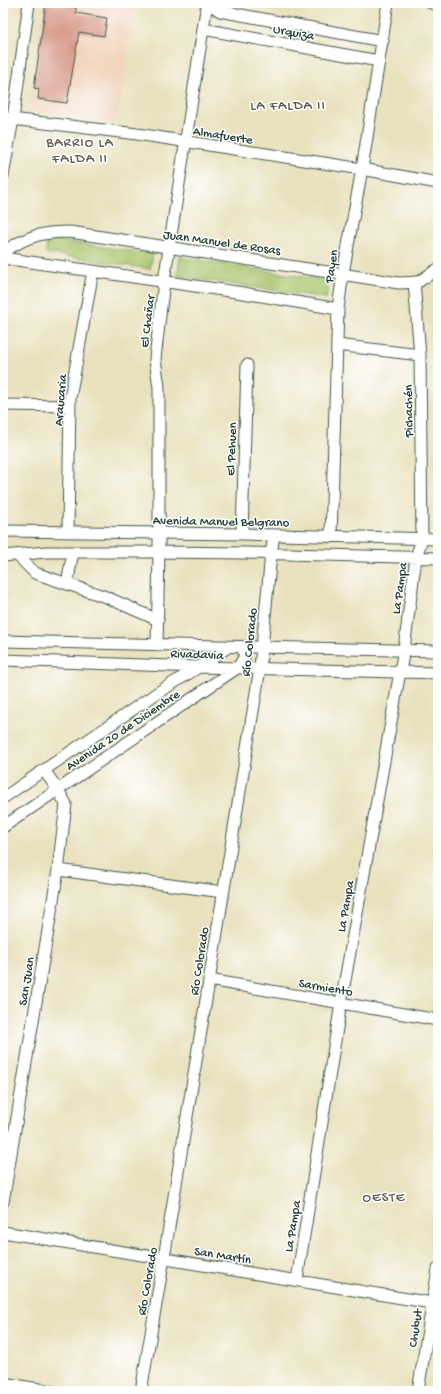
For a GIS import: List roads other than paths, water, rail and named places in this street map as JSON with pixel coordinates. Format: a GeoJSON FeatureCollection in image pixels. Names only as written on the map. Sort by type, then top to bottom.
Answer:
{"type":"FeatureCollection","features":[{"type":"Feature","properties":{"kind":"street"},"geometry":{"type":"LineString","coordinates":[[3,176],[8,118],[29,3]]}},
{"type":"Feature","properties":{"kind":"street","name":"El Chañar"},"geometry":{"type":"LineString","coordinates":[[157,645],[159,552],[159,387],[155,359],[164,281],[207,3]]}},
{"type":"Feature","properties":{"kind":"street","name":"Urquiza"},"geometry":{"type":"LineString","coordinates":[[207,3],[220,11],[382,41]]}},
{"type":"Feature","properties":{"kind":"street","name":"Payen"},"geometry":{"type":"LineString","coordinates":[[331,537],[338,309],[388,3]]}},
{"type":"Feature","properties":{"kind":"street"},"geometry":{"type":"LineString","coordinates":[[431,3],[438,5]]}},
{"type":"Feature","properties":{"kind":"street","name":"Urquiza"},"geometry":{"type":"LineString","coordinates":[[203,29],[379,61]]}},
{"type":"Feature","properties":{"kind":"street","name":"Almafuerte"},"geometry":{"type":"LineString","coordinates":[[8,118],[137,134],[362,169],[438,183]]}},
{"type":"Feature","properties":{"kind":"street","name":"Juan Manuel de Rosas"},"geometry":{"type":"LineString","coordinates":[[3,252],[30,237],[52,232],[70,232],[343,273],[399,283],[418,282],[438,269]]}},
{"type":"Feature","properties":{"kind":"street"},"geometry":{"type":"LineString","coordinates":[[3,258],[164,281],[338,309]]}},
{"type":"Feature","properties":{"kind":"street","name":"Araucaria"},"geometry":{"type":"LineString","coordinates":[[68,532],[70,398],[93,271]]}},
{"type":"Feature","properties":{"kind":"street","name":"Pichachén"},"geometry":{"type":"LineString","coordinates":[[414,282],[420,355],[422,539]]}},
{"type":"Feature","properties":{"kind":"street"},"geometry":{"type":"LineString","coordinates":[[337,345],[420,355]]}},
{"type":"Feature","properties":{"kind":"street","name":"El Pehuen"},"geometry":{"type":"LineString","coordinates":[[242,534],[247,365]]}},
{"type":"Feature","properties":{"kind":"street"},"geometry":{"type":"LineString","coordinates":[[3,405],[70,406]]}},
{"type":"Feature","properties":{"kind":"street","name":"Avenida Manuel Belgrano"},"geometry":{"type":"LineString","coordinates":[[3,531],[242,534],[438,539]]}},
{"type":"Feature","properties":{"kind":"street","name":"Río Colorado"},"geometry":{"type":"LineString","coordinates":[[141,1391],[260,668],[274,536]]}},
{"type":"Feature","properties":{"kind":"street","name":"La Pampa"},"geometry":{"type":"LineString","coordinates":[[297,1280],[341,1003],[404,649],[416,557],[422,539]]}},
{"type":"Feature","properties":{"kind":"street"},"geometry":{"type":"LineString","coordinates":[[3,556],[18,556],[46,552],[159,552],[438,558]]}},
{"type":"Feature","properties":{"kind":"street"},"geometry":{"type":"LineString","coordinates":[[67,584],[73,552]]}},
{"type":"Feature","properties":{"kind":"street"},"geometry":{"type":"LineString","coordinates":[[18,556],[35,574],[106,597],[158,620]]}},
{"type":"Feature","properties":{"kind":"street","name":"Rivadavia"},"geometry":{"type":"LineString","coordinates":[[3,641],[262,648],[368,650],[404,649],[438,651]]}},
{"type":"Feature","properties":{"kind":"street","name":"Avenida 20 de Diciembre"},"geometry":{"type":"LineString","coordinates":[[3,798],[157,693],[228,647]]}},
{"type":"Feature","properties":{"kind":"street"},"geometry":{"type":"LineString","coordinates":[[237,668],[245,657],[245,652],[242,647]]}},
{"type":"Feature","properties":{"kind":"street","name":"Rivadavia"},"geometry":{"type":"LineString","coordinates":[[3,660],[438,674]]}},
{"type":"Feature","properties":{"kind":"street","name":"Avenida 20 de Diciembre"},"geometry":{"type":"LineString","coordinates":[[3,827],[237,668]]}},
{"type":"Feature","properties":{"kind":"street","name":"San Juan"},"geometry":{"type":"LineString","coordinates":[[3,1202],[58,870],[66,804],[44,770]]}},
{"type":"Feature","properties":{"kind":"street"},"geometry":{"type":"LineString","coordinates":[[58,870],[224,892]]}},
{"type":"Feature","properties":{"kind":"street","name":"Sarmiento"},"geometry":{"type":"LineString","coordinates":[[209,980],[438,1020]]}},
{"type":"Feature","properties":{"kind":"street","name":"San Martín"},"geometry":{"type":"LineString","coordinates":[[3,1232],[435,1303]]}},
{"type":"Feature","properties":{"kind":"street","name":"Chubut"},"geometry":{"type":"LineString","coordinates":[[418,1391],[435,1303],[438,1269]]}},
{"type":"Feature","properties":{"kind":"street"},"geometry":{"type":"LineString","coordinates":[[3,1383],[51,1391]]}},
{"type":"Feature","properties":{"kind":"district","name":"LA FALDA II"},"geometry":{"type":"Point","coordinates":[288,104]}},
{"type":"Feature","properties":{"kind":"district","name":"BARRIO LA FALDA II"},"geometry":{"type":"Point","coordinates":[80,150]}},
{"type":"Feature","properties":{"kind":"district","name":"OESTE"},"geometry":{"type":"Point","coordinates":[384,1196]}}]}
